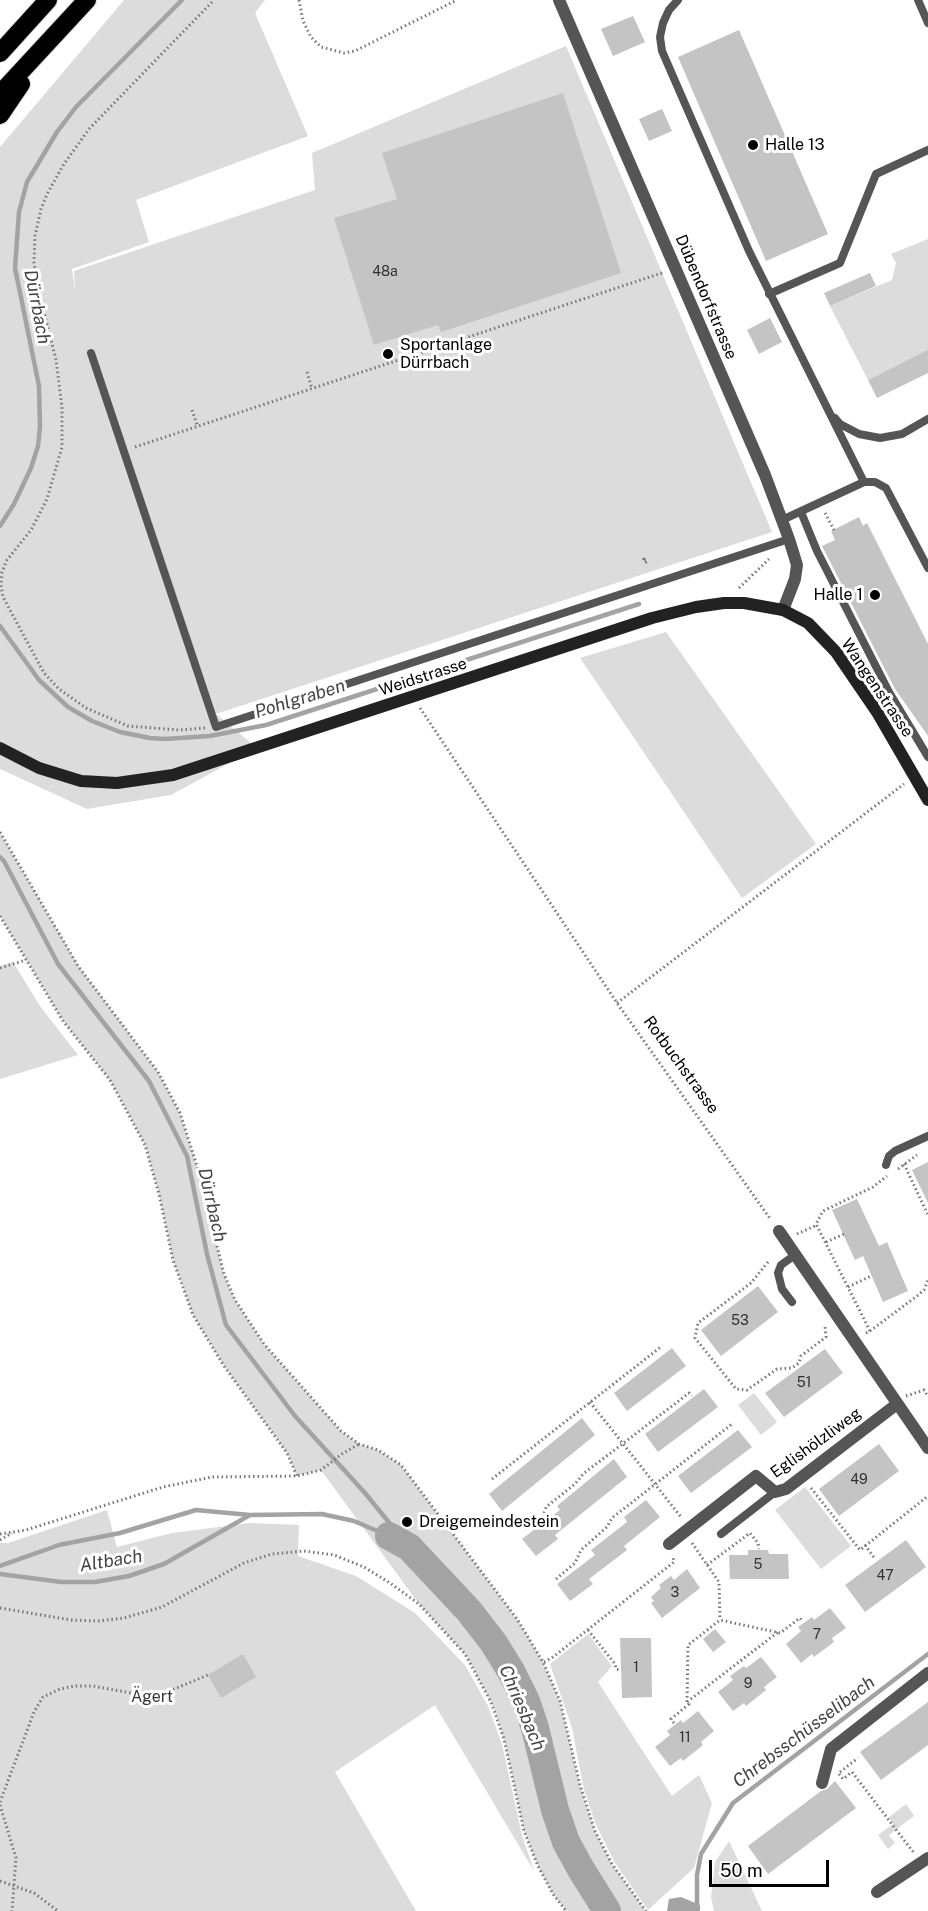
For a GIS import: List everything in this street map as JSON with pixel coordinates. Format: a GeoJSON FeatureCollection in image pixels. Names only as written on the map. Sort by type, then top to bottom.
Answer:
{"type":"FeatureCollection","features":[{"type":"Feature","properties":{"kind":"highway"},"geometry":{"type":"LineString","coordinates":[[4,47],[48,0]]}},
{"type":"Feature","properties":{"kind":"highway"},"geometry":{"type":"LineString","coordinates":[[0,94],[87,0]]}},
{"type":"Feature","properties":{"kind":"highway"},"geometry":{"type":"LineString","coordinates":[[0,115],[71,18]]}},
{"type":"Feature","properties":{"kind":"main road","name":"Weidstrasse"},"geometry":{"type":"LineString","coordinates":[[3,747],[39,768],[81,781],[117,783],[173,775],[652,618],[724,603],[744,603],[783,610]]}},
{"type":"Feature","properties":{"kind":"main road","name":"Wangenstrasse"},"geometry":{"type":"LineString","coordinates":[[783,610],[807,623],[836,652],[877,712],[928,800]]}},
{"type":"Feature","properties":{"kind":"street","name":"Dübendorfstrasse"},"geometry":{"type":"LineString","coordinates":[[559,0],[765,475],[789,539],[797,566],[795,579],[783,610]]}},
{"type":"Feature","properties":{"kind":"street"},"geometry":{"type":"LineString","coordinates":[[787,1243],[854,1342],[900,1400],[928,1448]]}},
{"type":"Feature","properties":{"kind":"street","name":"Eglishölzliweg"},"geometry":{"type":"LineString","coordinates":[[669,1544],[756,1476],[775,1492],[786,1489],[900,1400]]}},
{"type":"Feature","properties":{"kind":"street"},"geometry":{"type":"LineString","coordinates":[[822,1783],[831,1749],[928,1673]]}},
{"type":"Feature","properties":{"kind":"street"},"geometry":{"type":"LineString","coordinates":[[877,1892],[928,1858]]}},
{"type":"Feature","properties":{"kind":"lane"},"geometry":{"type":"LineString","coordinates":[[678,0],[669,10],[663,23],[660,37],[662,51],[769,294],[864,482]]}},
{"type":"Feature","properties":{"kind":"lane"},"geometry":{"type":"LineString","coordinates":[[918,0],[928,23]]}},
{"type":"Feature","properties":{"kind":"lane"},"geometry":{"type":"LineString","coordinates":[[769,294],[840,264],[876,174],[928,150]]}},
{"type":"Feature","properties":{"kind":"lane"},"geometry":{"type":"LineString","coordinates":[[91,353],[216,727],[789,539]]}},
{"type":"Feature","properties":{"kind":"lane"},"geometry":{"type":"LineString","coordinates":[[824,403],[840,424],[859,434],[880,438],[902,434],[928,419]]}},
{"type":"Feature","properties":{"kind":"lane"},"geometry":{"type":"LineString","coordinates":[[782,520],[864,482],[875,482],[886,488],[928,567]]}},
{"type":"Feature","properties":{"kind":"lane"},"geometry":{"type":"LineString","coordinates":[[801,512],[817,551],[889,692],[928,757]]}},
{"type":"Feature","properties":{"kind":"lane"},"geometry":{"type":"LineString","coordinates":[[886,1165],[889,1156],[895,1151],[928,1136]]}},
{"type":"Feature","properties":{"kind":"lane"},"geometry":{"type":"LineString","coordinates":[[787,1243],[778,1273],[782,1289],[792,1302]]}},
{"type":"Feature","properties":{"kind":"lane"},"geometry":{"type":"LineString","coordinates":[[721,1533],[775,1492]]}},
{"type":"Feature","properties":{"kind":"path"},"geometry":{"type":"LineString","coordinates":[[214,0],[89,129],[64,164],[41,209],[35,236],[34,263],[56,360],[62,407],[62,447],[46,499],[31,530],[7,560],[2,572],[1,597],[44,673],[59,689],[86,708],[128,726],[178,730],[216,727]]}},
{"type":"Feature","properties":{"kind":"path"},"geometry":{"type":"LineString","coordinates":[[298,0],[303,21],[311,37],[321,47],[344,53],[356,51],[457,0]]}},
{"type":"Feature","properties":{"kind":"path"},"geometry":{"type":"LineString","coordinates":[[125,451],[676,268]]}},
{"type":"Feature","properties":{"kind":"path"},"geometry":{"type":"LineString","coordinates":[[307,372],[312,389]]}},
{"type":"Feature","properties":{"kind":"path"},"geometry":{"type":"LineString","coordinates":[[192,410],[198,427]]}},
{"type":"Feature","properties":{"kind":"path"},"geometry":{"type":"LineString","coordinates":[[820,502],[834,530]]}},
{"type":"Feature","properties":{"kind":"path"},"geometry":{"type":"LineString","coordinates":[[724,603],[789,539]]}},
{"type":"Feature","properties":{"kind":"path","name":"Rotbuchstrasse"},"geometry":{"type":"LineString","coordinates":[[413,697],[617,1003],[787,1243]]}},
{"type":"Feature","properties":{"kind":"path"},"geometry":{"type":"LineString","coordinates":[[617,1003],[914,776]]}},
{"type":"Feature","properties":{"kind":"path"},"geometry":{"type":"LineString","coordinates":[[0,832],[78,966],[158,1072],[180,1113],[197,1166],[224,1274],[235,1300],[264,1344],[341,1431],[359,1444],[378,1450],[401,1465],[517,1619],[543,1662],[561,1701],[580,1785],[595,1831],[612,1864],[646,1911]]}},
{"type":"Feature","properties":{"kind":"path"},"geometry":{"type":"LineString","coordinates":[[0,916],[63,1021],[110,1080],[145,1145],[159,1194],[172,1260],[193,1315],[224,1366],[287,1453],[297,1476]]}},
{"type":"Feature","properties":{"kind":"path"},"geometry":{"type":"LineString","coordinates":[[0,968],[26,960]]}},
{"type":"Feature","properties":{"kind":"path"},"geometry":{"type":"LineString","coordinates":[[896,1170],[920,1153]]}},
{"type":"Feature","properties":{"kind":"path"},"geometry":{"type":"LineString","coordinates":[[904,1164],[928,1215]]}},
{"type":"Feature","properties":{"kind":"path"},"geometry":{"type":"LineString","coordinates":[[826,1337],[801,1356],[796,1367],[777,1369],[747,1390],[736,1389],[695,1338],[698,1323],[726,1305],[751,1283],[787,1243],[817,1225],[823,1211],[873,1187],[888,1176]]}},
{"type":"Feature","properties":{"kind":"path"},"geometry":{"type":"LineString","coordinates":[[817,1225],[870,1330]]}},
{"type":"Feature","properties":{"kind":"path"},"geometry":{"type":"LineString","coordinates":[[825,1242],[843,1234]]}},
{"type":"Feature","properties":{"kind":"path"},"geometry":{"type":"LineString","coordinates":[[848,1287],[872,1276]]}},
{"type":"Feature","properties":{"kind":"path"},"geometry":{"type":"LineString","coordinates":[[854,1342],[917,1296],[924,1290],[928,1280]]}},
{"type":"Feature","properties":{"kind":"path"},"geometry":{"type":"LineString","coordinates":[[495,1479],[662,1346]]}},
{"type":"Feature","properties":{"kind":"path"},"geometry":{"type":"LineString","coordinates":[[900,1400],[926,1389],[928,1397]]}},
{"type":"Feature","properties":{"kind":"path"},"geometry":{"type":"LineString","coordinates":[[747,1390],[750,1395]]}},
{"type":"Feature","properties":{"kind":"path"},"geometry":{"type":"LineString","coordinates":[[530,1527],[543,1516],[546,1507],[565,1494],[583,1474],[690,1393],[692,1396]]}},
{"type":"Feature","properties":{"kind":"path"},"geometry":{"type":"LineString","coordinates":[[590,1402],[654,1483],[719,1582],[720,1620]]}},
{"type":"Feature","properties":{"kind":"path"},"geometry":{"type":"LineString","coordinates":[[556,1579],[566,1573],[575,1563],[581,1550],[599,1537],[612,1518],[732,1424]]}},
{"type":"Feature","properties":{"kind":"path"},"geometry":{"type":"LineString","coordinates":[[0,1534],[26,1530],[164,1487],[212,1477],[297,1476],[321,1470],[359,1444]]}},
{"type":"Feature","properties":{"kind":"path"},"geometry":{"type":"LineString","coordinates":[[811,1488],[860,1550],[928,1496]]}},
{"type":"Feature","properties":{"kind":"path"},"geometry":{"type":"LineString","coordinates":[[0,1540],[13,1532]]}},
{"type":"Feature","properties":{"kind":"path"},"geometry":{"type":"LineString","coordinates":[[707,1565],[750,1533],[758,1543],[759,1549]]}},
{"type":"Feature","properties":{"kind":"path"},"geometry":{"type":"LineString","coordinates":[[543,1662],[553,1657],[674,1562],[669,1544]]}},
{"type":"Feature","properties":{"kind":"path"},"geometry":{"type":"LineString","coordinates":[[866,1545],[875,1559]]}},
{"type":"Feature","properties":{"kind":"path"},"geometry":{"type":"LineString","coordinates":[[0,1608],[71,1620],[98,1621],[124,1618],[162,1607],[244,1563],[272,1554],[304,1551],[334,1555],[363,1568],[390,1583],[418,1604],[465,1654],[491,1702],[504,1739],[524,1831],[537,1866],[566,1911]]}},
{"type":"Feature","properties":{"kind":"path"},"geometry":{"type":"LineString","coordinates":[[674,1723],[671,1719],[689,1704],[687,1702],[688,1645],[720,1620],[780,1634],[800,1618],[803,1622]]}},
{"type":"Feature","properties":{"kind":"path"},"geometry":{"type":"LineString","coordinates":[[588,1630],[615,1664],[616,1670],[620,1670]]}},
{"type":"Feature","properties":{"kind":"path"},"geometry":{"type":"LineString","coordinates":[[687,1702],[735,1668],[778,1632]]}},
{"type":"Feature","properties":{"kind":"path"},"geometry":{"type":"LineString","coordinates":[[12,1911],[16,1858],[0,1804],[34,1712],[43,1697],[60,1689],[75,1686],[93,1686],[142,1695],[162,1694],[208,1675]]}},
{"type":"Feature","properties":{"kind":"path"},"geometry":{"type":"LineString","coordinates":[[838,1773],[858,1758]]}},
{"type":"Feature","properties":{"kind":"path"},"geometry":{"type":"LineString","coordinates":[[845,1777],[852,1772],[915,1855]]}},
{"type":"Feature","properties":{"kind":"path"},"geometry":{"type":"LineString","coordinates":[[0,1881],[34,1893],[58,1911]]}},
{"type":"Feature","properties":{"kind":"green space","name":"Sportanlage Dürrbach"},"geometry":{"type":"Polygon","coordinates":[[[124,0],[265,0],[255,13],[308,136],[136,200],[149,242],[72,269],[75,291],[74,271],[315,190],[312,153],[566,46],[772,532],[215,713],[257,748],[171,795],[87,809],[0,769],[0,147],[124,0]]]}},
{"type":"Feature","properties":{"kind":"green space"},"geometry":{"type":"Polygon","coordinates":[[[928,239],[928,351],[868,380],[830,306],[892,280],[896,263],[891,254],[928,239]]]}},
{"type":"Feature","properties":{"kind":"green space"},"geometry":{"type":"Polygon","coordinates":[[[666,632],[816,844],[742,898],[580,658],[666,632]]]}},
{"type":"Feature","properties":{"kind":"green space"},"geometry":{"type":"Polygon","coordinates":[[[0,832],[78,965],[158,1072],[180,1113],[197,1166],[224,1274],[235,1300],[264,1344],[341,1431],[359,1444],[378,1450],[401,1465],[517,1619],[543,1662],[560,1701],[580,1785],[595,1831],[612,1864],[646,1911],[566,1911],[553,1894],[538,1866],[524,1831],[504,1739],[491,1702],[465,1654],[419,1604],[321,1470],[297,1476],[287,1453],[224,1366],[193,1315],[173,1260],[159,1194],[145,1145],[110,1080],[63,1021],[0,916],[0,832]]]}},
{"type":"Feature","properties":{"kind":"green space"},"geometry":{"type":"Polygon","coordinates":[[[13,962],[40,1006],[78,1055],[0,1079],[0,966],[13,962]]]}},
{"type":"Feature","properties":{"kind":"green space"},"geometry":{"type":"Polygon","coordinates":[[[754,1393],[777,1422],[761,1435],[738,1405],[754,1393]]]}},
{"type":"Feature","properties":{"kind":"green space"},"geometry":{"type":"Polygon","coordinates":[[[805,1487],[851,1546],[821,1569],[775,1510],[805,1487]]]}},
{"type":"Feature","properties":{"kind":"green space","name":"Ägert"},"geometry":{"type":"Polygon","coordinates":[[[107,1510],[117,1547],[172,1533],[250,1523],[299,1525],[298,1556],[356,1576],[415,1613],[465,1665],[488,1706],[502,1744],[522,1835],[534,1871],[435,1705],[335,1772],[416,1911],[0,1911],[0,1543],[8,1543],[107,1510]]]}},
{"type":"Feature","properties":{"kind":"green space"},"geometry":{"type":"Polygon","coordinates":[[[588,1634],[612,1666],[598,1682],[672,1796],[699,1775],[712,1803],[694,1868],[648,1910],[615,1863],[596,1825],[584,1790],[572,1728],[550,1664],[588,1634]]]}},
{"type":"Feature","properties":{"kind":"green space"},"geometry":{"type":"Polygon","coordinates":[[[906,1804],[914,1816],[889,1835],[895,1843],[888,1849],[878,1835],[893,1824],[889,1817],[906,1804]]]}},
{"type":"Feature","properties":{"kind":"green space"},"geometry":{"type":"Polygon","coordinates":[[[729,1841],[762,1911],[714,1911],[711,1897],[715,1862],[729,1841]]]}},
{"type":"Feature","properties":{"kind":"shaded area"},"geometry":{"type":"Polygon","coordinates":[[[681,1897],[700,1905],[700,1911],[667,1911],[669,1899],[681,1897]]]}},
{"type":"Feature","properties":{"kind":"building"},"geometry":{"type":"Polygon","coordinates":[[[633,16],[645,42],[613,56],[601,29],[633,16]]]}},
{"type":"Feature","properties":{"kind":"building","name":"Halle 13"},"geometry":{"type":"Polygon","coordinates":[[[739,30],[828,234],[766,261],[678,57],[739,30]]]}},
{"type":"Feature","properties":{"kind":"building"},"geometry":{"type":"Polygon","coordinates":[[[563,93],[621,273],[441,332],[438,325],[374,345],[334,218],[397,199],[382,153],[563,93]]]}},
{"type":"Feature","properties":{"kind":"building"},"geometry":{"type":"Polygon","coordinates":[[[662,109],[672,131],[649,141],[639,119],[662,109]]]}},
{"type":"Feature","properties":{"kind":"building"},"geometry":{"type":"Polygon","coordinates":[[[870,273],[876,286],[830,306],[824,293],[870,273]]]}},
{"type":"Feature","properties":{"kind":"building"},"geometry":{"type":"Polygon","coordinates":[[[770,318],[782,342],[759,354],[747,330],[770,318]]]}},
{"type":"Feature","properties":{"kind":"building"},"geometry":{"type":"Polygon","coordinates":[[[928,350],[928,373],[877,398],[868,380],[928,350]]]}},
{"type":"Feature","properties":{"kind":"building","name":"Halle 1"},"geometry":{"type":"Polygon","coordinates":[[[859,517],[863,526],[867,523],[928,644],[928,736],[895,689],[822,546],[835,540],[831,531],[859,517]]]}},
{"type":"Feature","properties":{"kind":"building"},"geometry":{"type":"Polygon","coordinates":[[[928,1162],[928,1203],[912,1170],[928,1162]]]}},
{"type":"Feature","properties":{"kind":"building"},"geometry":{"type":"Polygon","coordinates":[[[857,1199],[879,1246],[887,1242],[908,1291],[883,1302],[863,1256],[855,1260],[832,1210],[857,1199]]]}},
{"type":"Feature","properties":{"kind":"building"},"geometry":{"type":"Polygon","coordinates":[[[758,1286],[778,1312],[721,1356],[701,1330],[758,1286]]]}},
{"type":"Feature","properties":{"kind":"building"},"geometry":{"type":"Polygon","coordinates":[[[672,1348],[686,1366],[627,1411],[614,1393],[672,1348]]]}},
{"type":"Feature","properties":{"kind":"building"},"geometry":{"type":"Polygon","coordinates":[[[825,1349],[843,1373],[784,1417],[765,1393],[825,1349]]]}},
{"type":"Feature","properties":{"kind":"building"},"geometry":{"type":"Polygon","coordinates":[[[704,1389],[718,1407],[658,1452],[645,1434],[704,1389]]]}},
{"type":"Feature","properties":{"kind":"building"},"geometry":{"type":"Polygon","coordinates":[[[582,1418],[595,1435],[502,1511],[489,1494],[582,1418]]]}},
{"type":"Feature","properties":{"kind":"building"},"geometry":{"type":"Polygon","coordinates":[[[738,1430],[752,1447],[691,1493],[678,1476],[738,1430]]]}},
{"type":"Feature","properties":{"kind":"building"},"geometry":{"type":"Polygon","coordinates":[[[879,1444],[899,1471],[839,1516],[819,1489],[879,1444]]]}},
{"type":"Feature","properties":{"kind":"building"},"geometry":{"type":"Polygon","coordinates":[[[614,1459],[627,1477],[555,1535],[558,1539],[536,1556],[522,1539],[560,1510],[557,1506],[614,1459]]]}},
{"type":"Feature","properties":{"kind":"building"},"geometry":{"type":"Polygon","coordinates":[[[646,1500],[660,1517],[624,1546],[627,1550],[589,1579],[593,1584],[570,1601],[557,1584],[595,1555],[591,1550],[627,1522],[624,1517],[646,1500]]]}},
{"type":"Feature","properties":{"kind":"building"},"geometry":{"type":"Polygon","coordinates":[[[906,1540],[926,1567],[865,1612],[845,1585],[906,1540]]]}},
{"type":"Feature","properties":{"kind":"building"},"geometry":{"type":"Polygon","coordinates":[[[748,1550],[768,1550],[769,1554],[788,1554],[789,1579],[730,1579],[729,1555],[748,1555],[748,1550]]]}},
{"type":"Feature","properties":{"kind":"building"},"geometry":{"type":"Polygon","coordinates":[[[687,1569],[700,1588],[662,1618],[651,1603],[654,1601],[651,1597],[661,1588],[659,1585],[671,1576],[674,1580],[687,1569]]]}},
{"type":"Feature","properties":{"kind":"building"},"geometry":{"type":"Polygon","coordinates":[[[830,1608],[846,1628],[832,1638],[834,1642],[814,1657],[812,1654],[801,1663],[786,1644],[801,1631],[798,1627],[812,1617],[814,1620],[830,1608]]]}},
{"type":"Feature","properties":{"kind":"building"},"geometry":{"type":"Polygon","coordinates":[[[715,1629],[726,1642],[713,1652],[703,1639],[715,1629]]]}},
{"type":"Feature","properties":{"kind":"building"},"geometry":{"type":"Polygon","coordinates":[[[620,1638],[651,1638],[652,1697],[622,1698],[620,1638]]]}},
{"type":"Feature","properties":{"kind":"building"},"geometry":{"type":"Polygon","coordinates":[[[243,1654],[256,1677],[221,1698],[208,1675],[243,1654]]]}},
{"type":"Feature","properties":{"kind":"building"},"geometry":{"type":"Polygon","coordinates":[[[761,1657],[777,1677],[764,1687],[766,1690],[746,1706],[744,1703],[733,1711],[718,1692],[733,1680],[730,1676],[761,1657]]]}},
{"type":"Feature","properties":{"kind":"building"},"geometry":{"type":"Polygon","coordinates":[[[928,1702],[928,1745],[881,1780],[860,1752],[928,1702]]]}},
{"type":"Feature","properties":{"kind":"building"},"geometry":{"type":"Polygon","coordinates":[[[698,1711],[714,1731],[701,1742],[703,1745],[683,1761],[681,1758],[670,1766],[655,1747],[670,1735],[667,1731],[681,1720],[683,1723],[698,1711]]]}},
{"type":"Feature","properties":{"kind":"building"},"geometry":{"type":"Polygon","coordinates":[[[835,1781],[856,1808],[768,1874],[748,1846],[835,1781]]]}},
{"type":"Feature","properties":{"kind":"waterway","name":"Dürrbach"},"geometry":{"type":"LineString","coordinates":[[0,526],[14,504],[31,468],[38,446],[40,427],[39,386],[15,268],[19,212],[27,182],[57,132],[76,107],[182,0]]}},
{"type":"Feature","properties":{"kind":"waterway","name":"Pohlgraben"},"geometry":{"type":"LineString","coordinates":[[0,626],[39,680],[68,707],[92,721],[120,732],[165,739],[210,736],[266,725],[639,604]]}},
{"type":"Feature","properties":{"kind":"waterway","name":"Dürrbach"},"geometry":{"type":"LineString","coordinates":[[0,857],[58,964],[149,1081],[187,1156],[207,1254],[226,1325],[295,1416],[365,1493],[409,1547]]}},
{"type":"Feature","properties":{"kind":"waterway","name":"Altbach"},"geometry":{"type":"LineString","coordinates":[[0,1566],[59,1545],[120,1533],[196,1510],[250,1515]]}},
{"type":"Feature","properties":{"kind":"waterway","name":"Altbach"},"geometry":{"type":"LineString","coordinates":[[0,1574],[61,1582],[95,1582],[129,1576],[164,1564],[250,1515],[322,1514],[354,1521],[389,1536]]}},
{"type":"Feature","properties":{"kind":"waterway","name":"Chriesbach"},"geometry":{"type":"LineString","coordinates":[[389,1536],[409,1547],[469,1611],[493,1642],[511,1671],[526,1701],[535,1728],[555,1810],[566,1842],[607,1911]]}},
{"type":"Feature","properties":{"kind":"waterway","name":"Chrebsschüsselibach"},"geometry":{"type":"LineString","coordinates":[[697,1911],[697,1875],[701,1854],[733,1803],[928,1654]]}},
{"type":"Feature","properties":{"kind":"place","name":"Halle 13"},"geometry":{"type":"Point","coordinates":[753,145]}},
{"type":"Feature","properties":{"kind":"place","name":"Sportanlage Dürrbach"},"geometry":{"type":"Point","coordinates":[388,354]}},
{"type":"Feature","properties":{"kind":"place","name":"Halle 1"},"geometry":{"type":"Point","coordinates":[875,595]}},
{"type":"Feature","properties":{"kind":"place","name":"Dreigemeindestein"},"geometry":{"type":"Point","coordinates":[407,1522]}}]}
